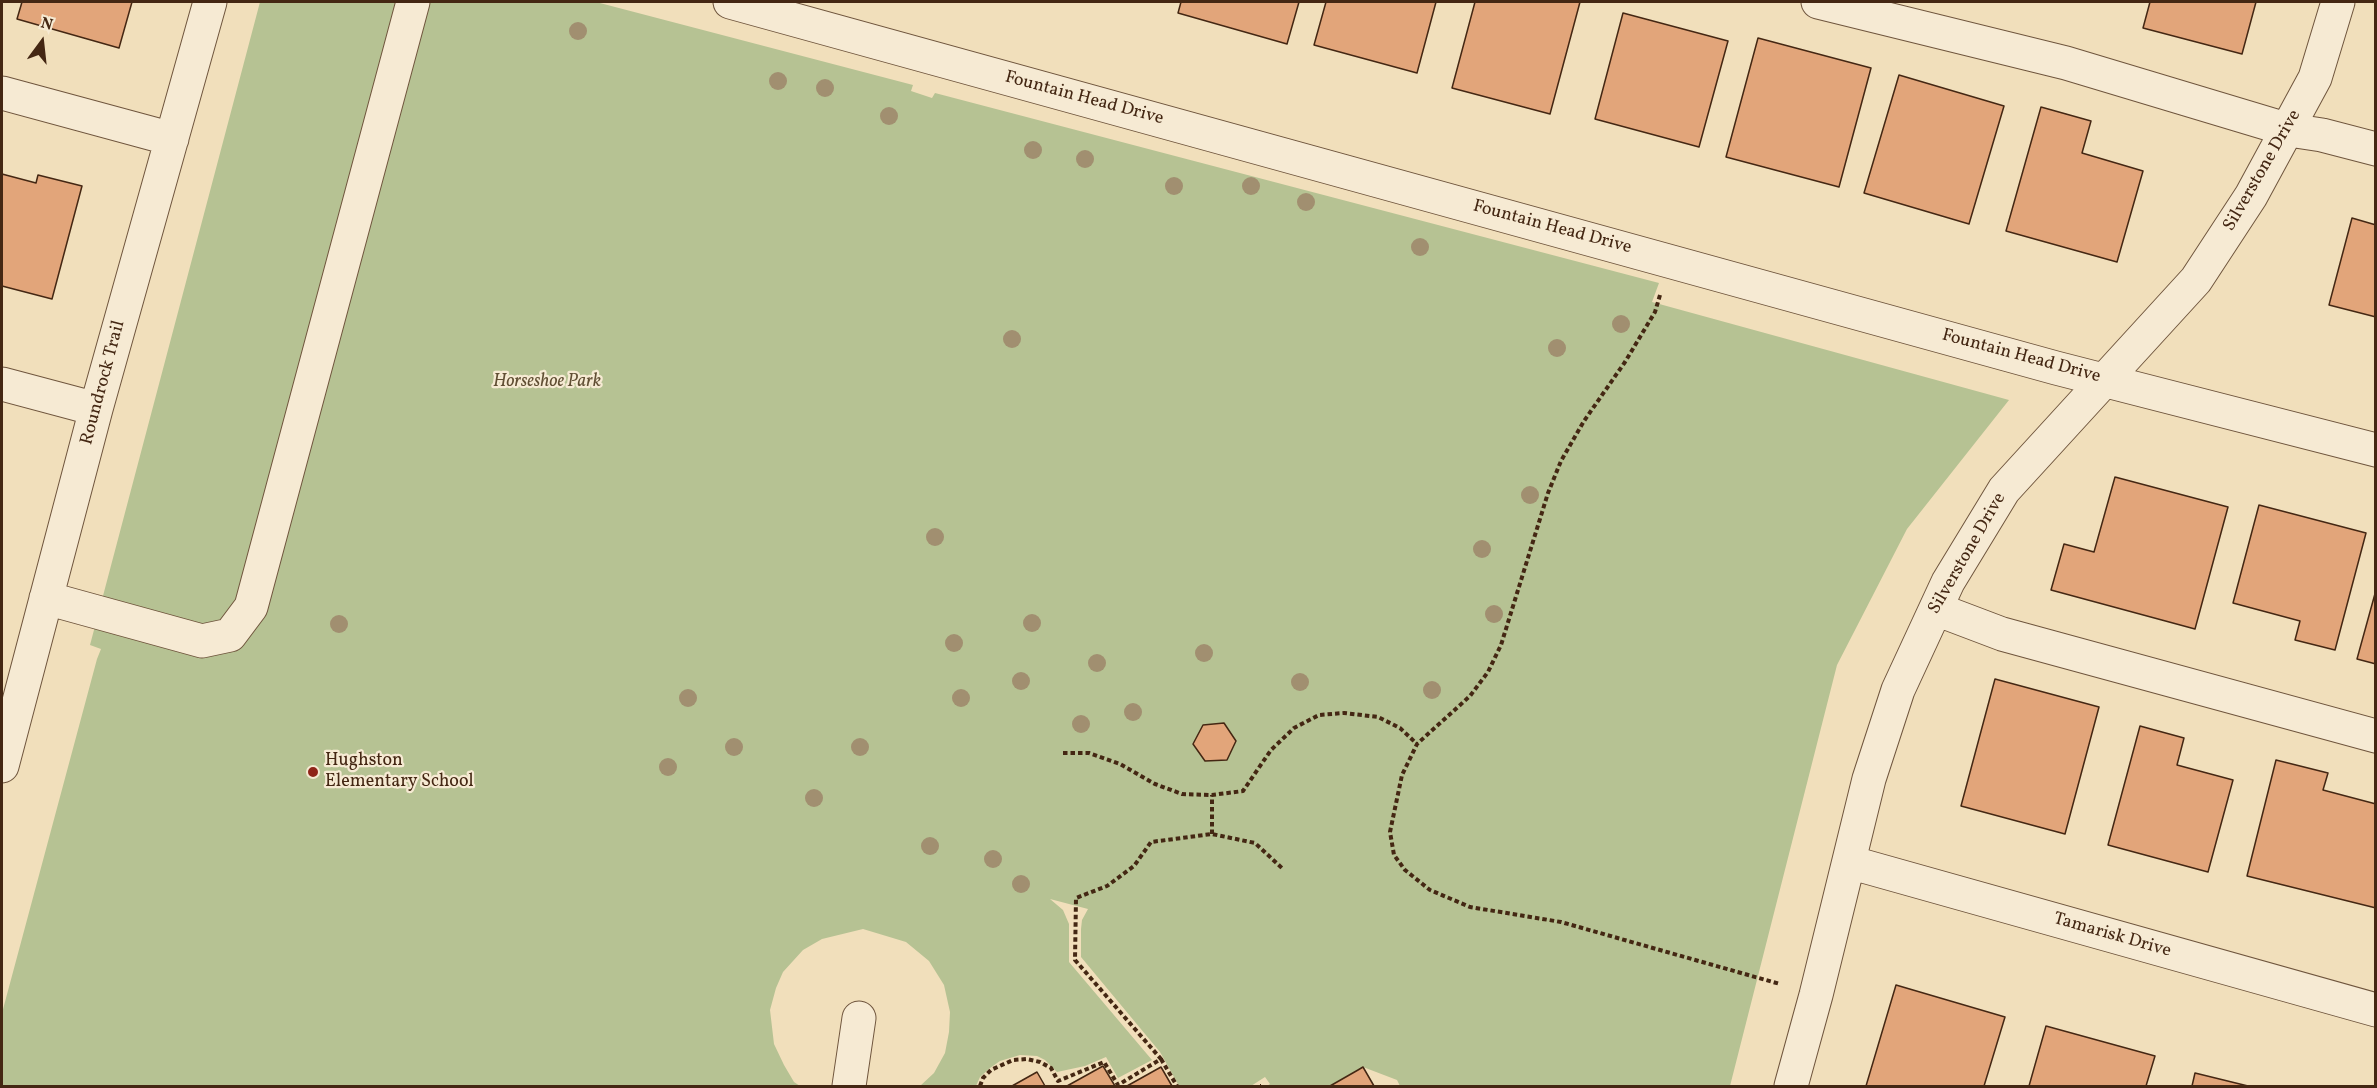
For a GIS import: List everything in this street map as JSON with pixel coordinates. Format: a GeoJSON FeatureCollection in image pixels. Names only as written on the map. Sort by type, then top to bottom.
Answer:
{"type":"FeatureCollection","features":[{"type":"Feature","properties":{"kind":"street","name":"Roundrock Trail"},"geometry":{"type":"LineString","coordinates":[[2,766],[15,664],[46,598],[96,409],[210,2]]}},
{"type":"Feature","properties":{"kind":"street"},"geometry":{"type":"LineString","coordinates":[[46,598],[202,641],[230,635],[251,607],[413,2]]}},
{"type":"Feature","properties":{"kind":"street","name":"Fountain Head Drive"},"geometry":{"type":"LineString","coordinates":[[730,2],[2105,381],[2376,450]]}},
{"type":"Feature","properties":{"kind":"street"},"geometry":{"type":"LineString","coordinates":[[1818,2],[2066,63],[2289,130],[2322,135],[2376,149]]}},
{"type":"Feature","properties":{"kind":"street","name":"Silverstone Drive"},"geometry":{"type":"LineString","coordinates":[[1791,1086],[1816,995],[1869,778],[1898,690],[1948,582],[2004,490],[2196,280],[2251,196],[2289,130],[2315,78],[2338,2]]}},
{"type":"Feature","properties":{"kind":"street"},"geometry":{"type":"LineString","coordinates":[[2,93],[171,139]]}},
{"type":"Feature","properties":{"kind":"street"},"geometry":{"type":"LineString","coordinates":[[2,384],[96,409]]}},
{"type":"Feature","properties":{"kind":"street"},"geometry":{"type":"LineString","coordinates":[[1936,609],[2002,634],[2376,736]]}},
{"type":"Feature","properties":{"kind":"street","name":"Tamarisk Drive"},"geometry":{"type":"LineString","coordinates":[[1848,862],[2376,1010]]}},
{"type":"Feature","properties":{"kind":"street"},"geometry":{"type":"LineString","coordinates":[[849,1086],[859,1018]]}},
{"type":"Feature","properties":{"kind":"path"},"geometry":{"type":"LineString","coordinates":[[1672,261],[1655,312],[1625,362],[1584,421],[1561,461],[1548,493],[1502,645],[1488,672],[1470,696],[1417,744],[1402,775],[1390,832],[1394,855],[1405,870],[1430,890],[1470,907],[1561,922],[1816,995]]}},
{"type":"Feature","properties":{"kind":"path"},"geometry":{"type":"LineString","coordinates":[[1063,753],[1089,753],[1120,764],[1155,784],[1182,794],[1212,795],[1243,791],[1271,750],[1294,728],[1319,715],[1344,713],[1378,717],[1400,728],[1417,744]]}},
{"type":"Feature","properties":{"kind":"path"},"geometry":{"type":"LineString","coordinates":[[1212,795],[1212,834]]}},
{"type":"Feature","properties":{"kind":"path"},"geometry":{"type":"LineString","coordinates":[[1177,1086],[1161,1059],[1075,960],[1076,898],[1107,886],[1134,866],[1151,842],[1212,834],[1255,843],[1282,870]]}},
{"type":"Feature","properties":{"kind":"path"},"geometry":{"type":"LineString","coordinates":[[980,1086],[983,1078],[991,1070],[1013,1060],[1028,1059],[1040,1062],[1051,1068],[1058,1081],[1104,1062],[1118,1085],[1161,1059]]}},
{"type":"Feature","properties":{"kind":"green space","name":"Horseshoe Park"},"geometry":{"type":"Polygon","coordinates":[[[260,2],[596,2],[913,85],[911,91],[932,98],[935,93],[1659,283],[1652,302],[2009,400],[1907,529],[1837,665],[1730,1086],[1400,1086],[1397,1080],[1363,1067],[1330,1086],[1267,1086],[1270,1084],[1265,1077],[1251,1086],[1179,1086],[1160,1052],[1081,957],[1082,920],[1088,909],[1050,899],[1063,910],[1069,924],[1069,962],[1152,1060],[1118,1078],[1106,1057],[1085,1066],[1057,1072],[1045,1060],[1037,1056],[1020,1055],[1000,1061],[990,1068],[980,1077],[976,1086],[920,1086],[934,1073],[945,1053],[950,1012],[944,985],[929,961],[906,942],[863,929],[822,939],[803,950],[783,972],[776,988],[770,1010],[774,1044],[794,1082],[800,1086],[2,1086],[2,1013],[101,649],[90,645],[260,2]]]}},
{"type":"Feature","properties":{"kind":"building"},"geometry":{"type":"Polygon","coordinates":[[[22,2],[132,2],[119,48],[17,19],[22,2]]]}},
{"type":"Feature","properties":{"kind":"building"},"geometry":{"type":"Polygon","coordinates":[[[1181,2],[1299,2],[1287,44],[1178,13],[1181,2]]]}},
{"type":"Feature","properties":{"kind":"building"},"geometry":{"type":"Polygon","coordinates":[[[1326,2],[1436,2],[1417,73],[1314,45],[1326,2]]]}},
{"type":"Feature","properties":{"kind":"building"},"geometry":{"type":"Polygon","coordinates":[[[1475,2],[1580,2],[1550,114],[1452,88],[1475,2]]]}},
{"type":"Feature","properties":{"kind":"building"},"geometry":{"type":"Polygon","coordinates":[[[2150,2],[2256,2],[2242,54],[2143,28],[2150,2]]]}},
{"type":"Feature","properties":{"kind":"building"},"geometry":{"type":"Polygon","coordinates":[[[1623,13],[1728,41],[1699,147],[1595,119],[1623,13]]]}},
{"type":"Feature","properties":{"kind":"building"},"geometry":{"type":"Polygon","coordinates":[[[1758,38],[1871,68],[1839,187],[1726,157],[1758,38]]]}},
{"type":"Feature","properties":{"kind":"building"},"geometry":{"type":"Polygon","coordinates":[[[1899,75],[2004,106],[1969,224],[1864,193],[1899,75]]]}},
{"type":"Feature","properties":{"kind":"building"},"geometry":{"type":"Polygon","coordinates":[[[2041,107],[2091,121],[2082,153],[2143,171],[2117,262],[2006,231],[2041,107]]]}},
{"type":"Feature","properties":{"kind":"building"},"geometry":{"type":"Polygon","coordinates":[[[2,174],[36,183],[38,175],[82,186],[52,299],[2,286],[2,174]]]}},
{"type":"Feature","properties":{"kind":"building"},"geometry":{"type":"Polygon","coordinates":[[[2352,218],[2376,225],[2376,317],[2329,305],[2352,218]]]}},
{"type":"Feature","properties":{"kind":"building"},"geometry":{"type":"Polygon","coordinates":[[[2115,477],[2228,507],[2195,629],[2051,590],[2064,544],[2094,552],[2115,477]]]}},
{"type":"Feature","properties":{"kind":"building"},"geometry":{"type":"Polygon","coordinates":[[[2259,505],[2366,533],[2335,650],[2295,640],[2300,621],[2233,603],[2259,505]]]}},
{"type":"Feature","properties":{"kind":"building"},"geometry":{"type":"Polygon","coordinates":[[[2376,590],[2376,664],[2357,659],[2376,590]]]}},
{"type":"Feature","properties":{"kind":"building"},"geometry":{"type":"Polygon","coordinates":[[[1995,679],[2099,707],[2065,834],[1961,806],[1995,679]]]}},
{"type":"Feature","properties":{"kind":"building"},"geometry":{"type":"Polygon","coordinates":[[[1224,723],[1236,741],[1227,760],[1205,761],[1193,744],[1203,725],[1224,723]]]}},
{"type":"Feature","properties":{"kind":"building"},"geometry":{"type":"Polygon","coordinates":[[[2140,726],[2184,738],[2177,765],[2233,780],[2208,872],[2108,845],[2140,726]]]}},
{"type":"Feature","properties":{"kind":"building"},"geometry":{"type":"Polygon","coordinates":[[[2276,760],[2328,773],[2323,790],[2376,804],[2376,908],[2247,876],[2276,760]]]}},
{"type":"Feature","properties":{"kind":"building"},"geometry":{"type":"Polygon","coordinates":[[[1896,985],[2005,1017],[1984,1086],[1866,1086],[1896,985]]]}},
{"type":"Feature","properties":{"kind":"building"},"geometry":{"type":"Polygon","coordinates":[[[2046,1026],[2155,1056],[2146,1086],[2029,1086],[2046,1026]]]}},
{"type":"Feature","properties":{"kind":"building"},"geometry":{"type":"Polygon","coordinates":[[[1103,1066],[1115,1086],[1067,1086],[1103,1066]]]}},
{"type":"Feature","properties":{"kind":"building"},"geometry":{"type":"Polygon","coordinates":[[[1161,1067],[1172,1086],[1127,1086],[1161,1067]]]}},
{"type":"Feature","properties":{"kind":"building"},"geometry":{"type":"Polygon","coordinates":[[[1363,1067],[1374,1086],[1330,1086],[1358,1070],[1363,1067]]]}},
{"type":"Feature","properties":{"kind":"building"},"geometry":{"type":"Polygon","coordinates":[[[1037,1072],[1045,1086],[1012,1086],[1037,1072]]]}},
{"type":"Feature","properties":{"kind":"building"},"geometry":{"type":"Polygon","coordinates":[[[2195,1073],[2248,1086],[2192,1086],[2195,1073]]]}},
{"type":"Feature","properties":{"kind":"place","name":"Hughston Elementary School"},"geometry":{"type":"Point","coordinates":[313,772]}}]}
